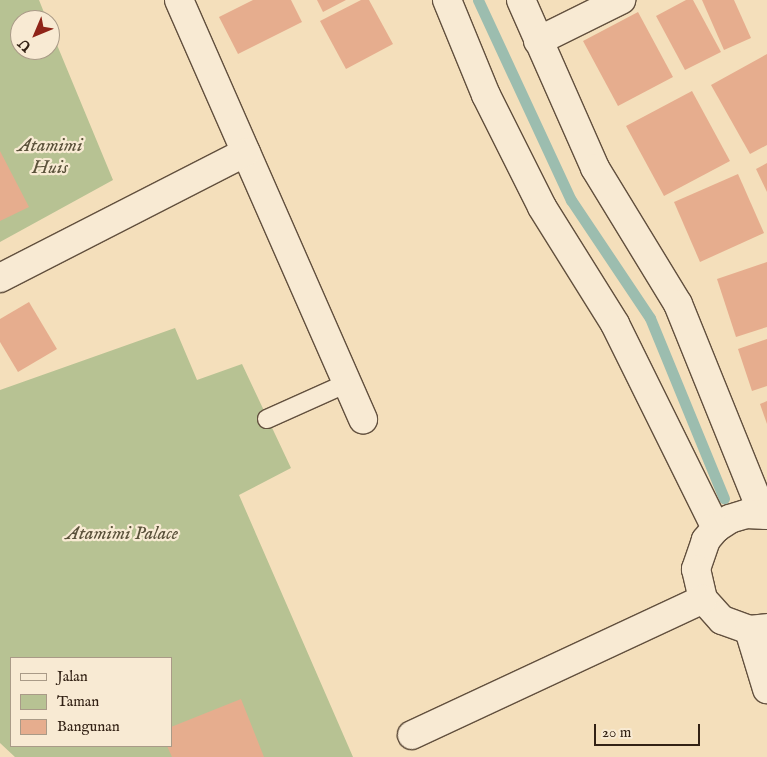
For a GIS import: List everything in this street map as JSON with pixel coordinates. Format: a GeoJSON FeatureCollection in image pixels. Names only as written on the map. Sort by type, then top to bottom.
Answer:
{"type":"FeatureCollection","features":[{"type":"Feature","properties":{"kind":"street"},"geometry":{"type":"LineString","coordinates":[[179,0],[363,418]]}},
{"type":"Feature","properties":{"kind":"street"},"geometry":{"type":"LineString","coordinates":[[447,0],[486,95],[542,207],[615,324],[716,528]]}},
{"type":"Feature","properties":{"kind":"street"},"geometry":{"type":"LineString","coordinates":[[521,0],[595,168],[678,304],[765,515],[730,519],[716,528],[706,540],[696,569],[703,599],[722,620],[758,629],[767,688]]}},
{"type":"Feature","properties":{"kind":"street"},"geometry":{"type":"LineString","coordinates":[[538,41],[621,0]]}},
{"type":"Feature","properties":{"kind":"street"},"geometry":{"type":"LineString","coordinates":[[0,278],[246,152]]}},
{"type":"Feature","properties":{"kind":"street"},"geometry":{"type":"LineString","coordinates":[[412,735],[703,599]]}},
{"type":"Feature","properties":{"kind":"lane"},"geometry":{"type":"LineString","coordinates":[[267,419],[347,383]]}},
{"type":"Feature","properties":{"kind":"green space","name":"Atamimi Huis"},"geometry":{"type":"Polygon","coordinates":[[[0,0],[39,0],[43,10],[10,10],[10,60],[60,60],[60,52],[113,180],[0,242],[0,0]]]}},
{"type":"Feature","properties":{"kind":"green space","name":"Atamimi Palace"},"geometry":{"type":"Polygon","coordinates":[[[175,328],[197,380],[242,364],[291,468],[239,495],[353,757],[15,757],[0,743],[0,390],[175,328]]]}},
{"type":"Feature","properties":{"kind":"building"},"geometry":{"type":"Polygon","coordinates":[[[253,0],[291,0],[302,22],[238,54],[219,17],[253,0]]]}},
{"type":"Feature","properties":{"kind":"building"},"geometry":{"type":"Polygon","coordinates":[[[317,0],[346,0],[323,12],[317,0]]]}},
{"type":"Feature","properties":{"kind":"building"},"geometry":{"type":"Polygon","coordinates":[[[361,0],[369,0],[393,44],[346,69],[320,21],[361,0]]]}},
{"type":"Feature","properties":{"kind":"building"},"geometry":{"type":"Polygon","coordinates":[[[686,0],[693,0],[721,52],[685,70],[656,16],[686,0]]]}},
{"type":"Feature","properties":{"kind":"building"},"geometry":{"type":"Polygon","coordinates":[[[702,0],[734,0],[751,38],[724,50],[702,0]]]}},
{"type":"Feature","properties":{"kind":"building"},"geometry":{"type":"Polygon","coordinates":[[[638,12],[673,77],[618,106],[583,41],[638,12]]]}},
{"type":"Feature","properties":{"kind":"building"},"geometry":{"type":"Polygon","coordinates":[[[767,54],[767,145],[750,154],[711,85],[767,54]]]}},
{"type":"Feature","properties":{"kind":"building"},"geometry":{"type":"Polygon","coordinates":[[[692,91],[730,161],[664,196],[626,126],[692,91]]]}},
{"type":"Feature","properties":{"kind":"building"},"geometry":{"type":"Polygon","coordinates":[[[0,151],[29,207],[0,221],[0,151]]]}},
{"type":"Feature","properties":{"kind":"building"},"geometry":{"type":"Polygon","coordinates":[[[767,163],[767,192],[756,169],[767,163]]]}},
{"type":"Feature","properties":{"kind":"building"},"geometry":{"type":"Polygon","coordinates":[[[738,174],[764,233],[700,262],[674,202],[738,174]]]}},
{"type":"Feature","properties":{"kind":"building"},"geometry":{"type":"Polygon","coordinates":[[[767,262],[767,327],[736,337],[717,279],[767,262]]]}},
{"type":"Feature","properties":{"kind":"building"},"geometry":{"type":"Polygon","coordinates":[[[29,302],[57,349],[18,372],[0,342],[0,319],[29,302]]]}},
{"type":"Feature","properties":{"kind":"building"},"geometry":{"type":"Polygon","coordinates":[[[767,339],[767,386],[752,391],[738,349],[767,339]]]}},
{"type":"Feature","properties":{"kind":"building"},"geometry":{"type":"Polygon","coordinates":[[[767,401],[767,424],[760,404],[767,401]]]}},
{"type":"Feature","properties":{"kind":"building"},"geometry":{"type":"Polygon","coordinates":[[[241,699],[264,757],[172,757],[167,747],[172,747],[172,727],[241,699]]]}},
{"type":"Feature","properties":{"kind":"waterway"},"geometry":{"type":"LineString","coordinates":[[478,0],[571,200],[650,318],[724,498]]}}]}
